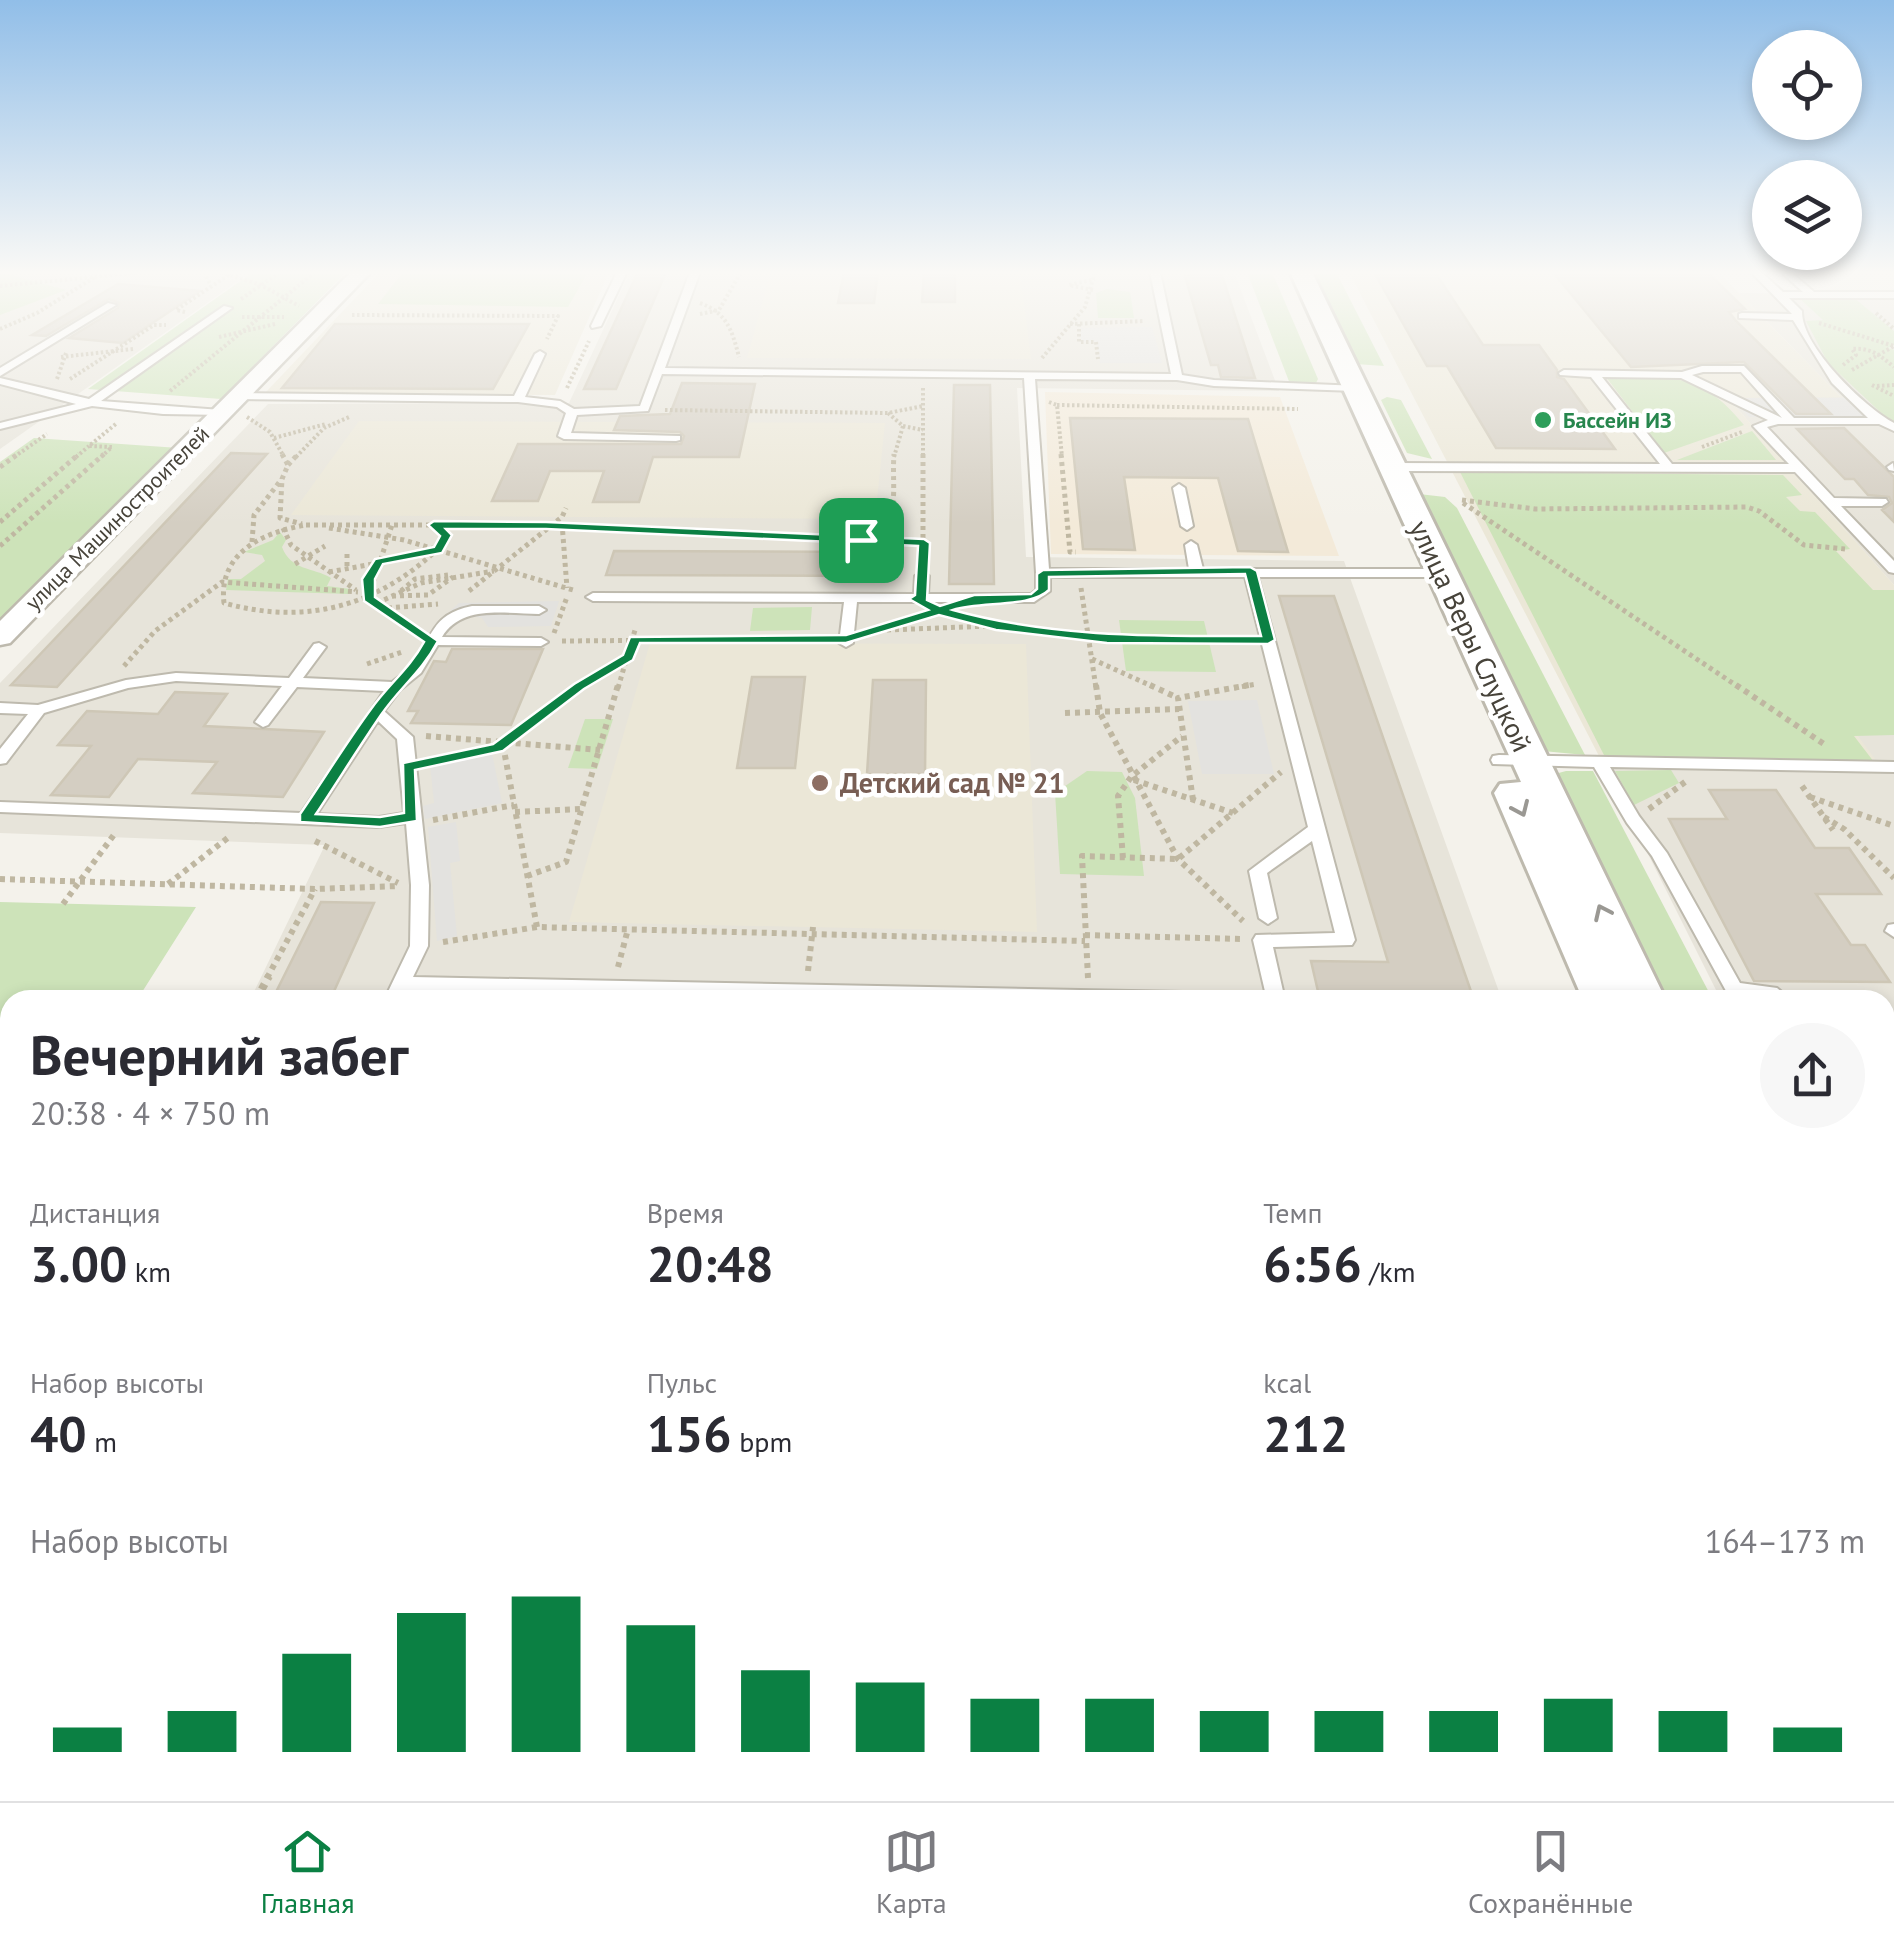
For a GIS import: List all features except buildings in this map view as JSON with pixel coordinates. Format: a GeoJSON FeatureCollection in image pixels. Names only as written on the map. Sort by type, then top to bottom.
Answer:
{"type":"FeatureCollection","features":[{"type":"Feature","properties":{"kind":"street","name":"улица Машиностроителей"},"geometry":{"type":"LineString","coordinates":[[0,637],[278,356]]}},
{"type":"Feature","properties":{"kind":"street","name":"улица Веры Слуцкой"},"geometry":{"type":"LineString","coordinates":[[1328,356],[1392,466],[1429,573]]}},
{"type":"Feature","properties":{"kind":"street","name":"улица Веры Слуцкой"},"geometry":{"type":"LineString","coordinates":[[1333,356],[1515,761],[1638,990]]}},
{"type":"Feature","properties":{"kind":"street","name":"улица Веры Слуцкой"},"geometry":{"type":"LineString","coordinates":[[1515,761],[1602,990]]}},
{"type":"Feature","properties":{"kind":"lane"},"geometry":{"type":"LineString","coordinates":[[0,373],[28,356]]}},
{"type":"Feature","properties":{"kind":"lane"},"geometry":{"type":"LineString","coordinates":[[0,426],[88,404],[158,356]]}},
{"type":"Feature","properties":{"kind":"lane"},"geometry":{"type":"LineString","coordinates":[[518,400],[539,356]]}},
{"type":"Feature","properties":{"kind":"lane"},"geometry":{"type":"LineString","coordinates":[[0,381],[58,400],[88,404],[518,400],[560,404],[572,412],[644,409],[665,356]]}},
{"type":"Feature","properties":{"kind":"lane"},"geometry":{"type":"LineString","coordinates":[[1172,356],[1176,377]]}},
{"type":"Feature","properties":{"kind":"lane"},"geometry":{"type":"LineString","coordinates":[[1820,356],[1834,380],[1878,420],[1894,428]]}},
{"type":"Feature","properties":{"kind":"lane"},"geometry":{"type":"LineString","coordinates":[[1564,373],[1682,375],[1702,368],[1744,369],[1785,421]]}},
{"type":"Feature","properties":{"kind":"lane"},"geometry":{"type":"LineString","coordinates":[[660,371],[1176,377],[1214,384],[1345,388]]}},
{"type":"Feature","properties":{"kind":"lane"},"geometry":{"type":"LineString","coordinates":[[1594,374],[1665,464]]}},
{"type":"Feature","properties":{"kind":"lane"},"geometry":{"type":"LineString","coordinates":[[1682,375],[1716,395],[1785,421]]}},
{"type":"Feature","properties":{"kind":"lane"},"geometry":{"type":"LineString","coordinates":[[593,596],[1034,598],[1043,590],[1043,574],[1029,376]]}},
{"type":"Feature","properties":{"kind":"lane"},"geometry":{"type":"LineString","coordinates":[[572,412],[564,436],[676,438]]}},
{"type":"Feature","properties":{"kind":"lane"},"geometry":{"type":"LineString","coordinates":[[1760,426],[1785,421],[1878,420]]}},
{"type":"Feature","properties":{"kind":"lane"},"geometry":{"type":"LineString","coordinates":[[1760,426],[1892,564]]}},
{"type":"Feature","properties":{"kind":"lane"},"geometry":{"type":"LineString","coordinates":[[1392,466],[1665,464],[1797,468]]}},
{"type":"Feature","properties":{"kind":"lane"},"geometry":{"type":"LineString","coordinates":[[1179,488],[1187,526]]}},
{"type":"Feature","properties":{"kind":"lane"},"geometry":{"type":"LineString","coordinates":[[1834,502],[1882,502]]}},
{"type":"Feature","properties":{"kind":"lane"},"geometry":{"type":"LineString","coordinates":[[1191,545],[1197,574]]}},
{"type":"Feature","properties":{"kind":"lane"},"geometry":{"type":"LineString","coordinates":[[1250,571],[1346,940],[1262,940],[1274,990]]}},
{"type":"Feature","properties":{"kind":"lane"},"geometry":{"type":"LineString","coordinates":[[1043,574],[1429,573]]}},
{"type":"Feature","properties":{"kind":"lane"},"geometry":{"type":"LineString","coordinates":[[918,599],[922,576]]}},
{"type":"Feature","properties":{"kind":"lane"},"geometry":{"type":"LineString","coordinates":[[846,641],[851,598]]}},
{"type":"Feature","properties":{"kind":"lane"},"geometry":{"type":"LineString","coordinates":[[306,818],[376,712],[395,687],[416,670],[431,641],[458,613],[539,610]]}},
{"type":"Feature","properties":{"kind":"lane"},"geometry":{"type":"LineString","coordinates":[[431,641],[541,642]]}},
{"type":"Feature","properties":{"kind":"lane"},"geometry":{"type":"LineString","coordinates":[[263,722],[318,647]]}},
{"type":"Feature","properties":{"kind":"lane"},"geometry":{"type":"LineString","coordinates":[[0,708],[39,710],[104,690],[176,677],[395,687]]}},
{"type":"Feature","properties":{"kind":"lane"},"geometry":{"type":"LineString","coordinates":[[0,758],[39,710]]}},
{"type":"Feature","properties":{"kind":"lane"},"geometry":{"type":"LineString","coordinates":[[376,712],[405,737],[420,885],[419,946],[397,990]]}},
{"type":"Feature","properties":{"kind":"lane"},"geometry":{"type":"LineString","coordinates":[[1515,761],[1894,767]]}},
{"type":"Feature","properties":{"kind":"lane"},"geometry":{"type":"LineString","coordinates":[[1600,762],[1633,820],[1659,853],[1734,990]]}},
{"type":"Feature","properties":{"kind":"lane"},"geometry":{"type":"LineString","coordinates":[[0,807],[412,821]]}},
{"type":"Feature","properties":{"kind":"lane"},"geometry":{"type":"LineString","coordinates":[[1268,918],[1258,872],[1317,829]]}},
{"type":"Feature","properties":{"kind":"lane"},"geometry":{"type":"LineString","coordinates":[[504,990],[709,990]]}},
{"type":"Feature","properties":{"kind":"path"},"geometry":{"type":"LineString","coordinates":[[56,388],[106,356]]}},
{"type":"Feature","properties":{"kind":"path"},"geometry":{"type":"LineString","coordinates":[[560,404],[582,356]]}},
{"type":"Feature","properties":{"kind":"path"},"geometry":{"type":"LineString","coordinates":[[1029,376],[1045,356]]}},
{"type":"Feature","properties":{"kind":"path"},"geometry":{"type":"LineString","coordinates":[[1098,356],[1099,366]]}},
{"type":"Feature","properties":{"kind":"path"},"geometry":{"type":"LineString","coordinates":[[1854,378],[1843,366],[1856,356]]}},
{"type":"Feature","properties":{"kind":"path"},"geometry":{"type":"LineString","coordinates":[[1847,372],[1877,356]]}},
{"type":"Feature","properties":{"kind":"path"},"geometry":{"type":"LineString","coordinates":[[922,374],[922,576]]}},
{"type":"Feature","properties":{"kind":"path"},"geometry":{"type":"LineString","coordinates":[[1866,384],[1894,396]]}},
{"type":"Feature","properties":{"kind":"path"},"geometry":{"type":"LineString","coordinates":[[1030,394],[1057,405],[1298,409]]}},
{"type":"Feature","properties":{"kind":"path"},"geometry":{"type":"LineString","coordinates":[[229,405],[258,421],[274,438],[288,465]]}},
{"type":"Feature","properties":{"kind":"path"},"geometry":{"type":"LineString","coordinates":[[1057,405],[1070,552],[1087,552],[1079,574],[1100,712],[1178,859],[1262,940]]}},
{"type":"Feature","properties":{"kind":"path"},"geometry":{"type":"LineString","coordinates":[[644,409],[888,413],[923,406]]}},
{"type":"Feature","properties":{"kind":"path"},"geometry":{"type":"LineString","coordinates":[[274,438],[365,412]]}},
{"type":"Feature","properties":{"kind":"path"},"geometry":{"type":"LineString","coordinates":[[888,413],[903,426],[922,430]]}},
{"type":"Feature","properties":{"kind":"path"},"geometry":{"type":"LineString","coordinates":[[252,542],[254,515],[288,465],[333,422]]}},
{"type":"Feature","properties":{"kind":"path"},"geometry":{"type":"LineString","coordinates":[[861,540],[881,530],[892,511],[897,494],[894,456],[903,426]]}},
{"type":"Feature","properties":{"kind":"path"},"geometry":{"type":"LineString","coordinates":[[1665,464],[1760,426]]}},
{"type":"Feature","properties":{"kind":"path"},"geometry":{"type":"LineString","coordinates":[[0,522],[90,446]]}},
{"type":"Feature","properties":{"kind":"path"},"geometry":{"type":"LineString","coordinates":[[282,479],[280,518],[291,544],[431,641]]}},
{"type":"Feature","properties":{"kind":"path"},"geometry":{"type":"LineString","coordinates":[[1859,767],[1462,502],[1510,511],[1544,512],[1608,507],[1748,507],[1804,545],[1877,550]]}},
{"type":"Feature","properties":{"kind":"path"},"geometry":{"type":"LineString","coordinates":[[562,517],[567,588]]}},
{"type":"Feature","properties":{"kind":"path"},"geometry":{"type":"LineString","coordinates":[[280,518],[391,538],[593,596]]}},
{"type":"Feature","properties":{"kind":"path"},"geometry":{"type":"LineString","coordinates":[[368,598],[368,579],[391,538],[392,525]]}},
{"type":"Feature","properties":{"kind":"path"},"geometry":{"type":"LineString","coordinates":[[222,582],[224,603],[242,610],[292,611],[368,598],[436,552],[446,535],[434,525]]}},
{"type":"Feature","properties":{"kind":"path"},"geometry":{"type":"LineString","coordinates":[[104,690],[155,631],[222,582],[238,553],[283,528],[563,527],[924,543]]}},
{"type":"Feature","properties":{"kind":"path"},"geometry":{"type":"LineString","coordinates":[[296,564],[325,546]]}},
{"type":"Feature","properties":{"kind":"path"},"geometry":{"type":"LineString","coordinates":[[329,572],[436,552]]}},
{"type":"Feature","properties":{"kind":"path"},"geometry":{"type":"LineString","coordinates":[[347,568],[348,554]]}},
{"type":"Feature","properties":{"kind":"path"},"geometry":{"type":"LineString","coordinates":[[377,603],[454,576],[495,571]]}},
{"type":"Feature","properties":{"kind":"path"},"geometry":{"type":"LineString","coordinates":[[392,596],[428,595],[454,576]]}},
{"type":"Feature","properties":{"kind":"path"},"geometry":{"type":"LineString","coordinates":[[222,582],[358,592]]}},
{"type":"Feature","properties":{"kind":"path"},"geometry":{"type":"LineString","coordinates":[[918,599],[939,611],[996,626]]}},
{"type":"Feature","properties":{"kind":"path"},"geometry":{"type":"LineString","coordinates":[[388,608],[441,604]]}},
{"type":"Feature","properties":{"kind":"path"},"geometry":{"type":"LineString","coordinates":[[541,642],[846,641],[939,611]]}},
{"type":"Feature","properties":{"kind":"path"},"geometry":{"type":"LineString","coordinates":[[875,630],[996,626],[1088,636],[1268,640]]}},
{"type":"Feature","properties":{"kind":"path"},"geometry":{"type":"LineString","coordinates":[[527,876],[566,862],[635,630]]}},
{"type":"Feature","properties":{"kind":"path"},"geometry":{"type":"LineString","coordinates":[[408,766],[502,745],[579,686],[628,658]]}},
{"type":"Feature","properties":{"kind":"path"},"geometry":{"type":"LineString","coordinates":[[1092,658],[1178,698],[1278,680]]}},
{"type":"Feature","properties":{"kind":"path"},"geometry":{"type":"LineString","coordinates":[[1178,698],[1193,800]]}},
{"type":"Feature","properties":{"kind":"path"},"geometry":{"type":"LineString","coordinates":[[1065,712],[1179,709]]}},
{"type":"Feature","properties":{"kind":"path"},"geometry":{"type":"LineString","coordinates":[[1123,858],[1118,796],[1132,778],[1184,736]]}},
{"type":"Feature","properties":{"kind":"path"},"geometry":{"type":"LineString","coordinates":[[405,737],[600,750]]}},
{"type":"Feature","properties":{"kind":"path"},"geometry":{"type":"LineString","coordinates":[[502,745],[537,927]]}},
{"type":"Feature","properties":{"kind":"path"},"geometry":{"type":"LineString","coordinates":[[1633,820],[1686,784],[1675,764]]}},
{"type":"Feature","properties":{"kind":"path"},"geometry":{"type":"LineString","coordinates":[[1789,765],[1833,830]]}},
{"type":"Feature","properties":{"kind":"path"},"geometry":{"type":"LineString","coordinates":[[1088,990],[1082,856],[1178,859],[1286,768]]}},
{"type":"Feature","properties":{"kind":"path"},"geometry":{"type":"LineString","coordinates":[[1132,778],[1232,813]]}},
{"type":"Feature","properties":{"kind":"path"},"geometry":{"type":"LineString","coordinates":[[1810,797],[1894,826]]}},
{"type":"Feature","properties":{"kind":"path"},"geometry":{"type":"LineString","coordinates":[[412,821],[514,808],[582,810]]}},
{"type":"Feature","properties":{"kind":"path"},"geometry":{"type":"LineString","coordinates":[[63,904],[131,812]]}},
{"type":"Feature","properties":{"kind":"path"},"geometry":{"type":"LineString","coordinates":[[0,879],[315,889],[403,886],[261,816],[167,884]]}},
{"type":"Feature","properties":{"kind":"path"},"geometry":{"type":"LineString","coordinates":[[1824,817],[1844,828],[1894,878]]}},
{"type":"Feature","properties":{"kind":"path"},"geometry":{"type":"LineString","coordinates":[[261,990],[315,889]]}},
{"type":"Feature","properties":{"kind":"path"},"geometry":{"type":"LineString","coordinates":[[419,946],[537,927],[1262,940]]}},
{"type":"Feature","properties":{"kind":"path"},"geometry":{"type":"LineString","coordinates":[[612,988],[628,929]]}},
{"type":"Feature","properties":{"kind":"path"},"geometry":{"type":"LineString","coordinates":[[806,990],[813,931]]}},
{"type":"Feature","properties":{"kind":"shaded area"},"geometry":{"type":"Polygon","coordinates":[[[0,356],[132,356],[0,449],[0,356]]]}},
{"type":"Feature","properties":{"kind":"shaded area"},"geometry":{"type":"Polygon","coordinates":[[[300,356],[572,356],[555,395],[265,393],[300,356]]]}},
{"type":"Feature","properties":{"kind":"shaded area"},"geometry":{"type":"Polygon","coordinates":[[[591,356],[1266,356],[1279,391],[1017,388],[1026,557],[1344,561],[1498,990],[255,990],[325,845],[0,833],[0,683],[268,404],[569,403],[591,356]]]}},
{"type":"Feature","properties":{"kind":"shaded area"},"geometry":{"type":"Polygon","coordinates":[[[1031,356],[1031,359],[747,358],[1031,356]]]}},
{"type":"Feature","properties":{"kind":"shaded area"},"geometry":{"type":"Polygon","coordinates":[[[1099,356],[1160,356],[1162,363],[1100,363],[1099,356]]]}},
{"type":"Feature","properties":{"kind":"shaded area"},"geometry":{"type":"Polygon","coordinates":[[[1392,356],[1801,356],[1841,397],[1728,398],[1894,585],[1894,735],[1857,735],[1875,759],[1599,756],[1392,356]]]}},
{"type":"Feature","properties":{"kind":"shaded area"},"geometry":{"type":"Polygon","coordinates":[[[1801,356],[1894,356],[1894,585],[1727,397],[1840,396],[1801,356]]]}},
{"type":"Feature","properties":{"kind":"shaded area"},"geometry":{"type":"Polygon","coordinates":[[[1045,392],[1280,397],[1339,556],[1051,554],[1045,392]]]}},
{"type":"Feature","properties":{"kind":"shaded area"},"geometry":{"type":"Polygon","coordinates":[[[1732,398],[1845,398],[1865,417],[1749,417],[1732,398]]]}},
{"type":"Feature","properties":{"kind":"shaded area"},"geometry":{"type":"Polygon","coordinates":[[[359,421],[885,423],[875,519],[291,515],[359,421]]]}},
{"type":"Feature","properties":{"kind":"shaded area"},"geometry":{"type":"Polygon","coordinates":[[[559,601],[551,626],[488,627],[482,618],[450,611],[459,603],[559,601]]]}},
{"type":"Feature","properties":{"kind":"shaded area","name":"Детский сад № 21"},"geometry":{"type":"Polygon","coordinates":[[[650,643],[1026,644],[1037,932],[569,922],[650,643]]]}},
{"type":"Feature","properties":{"kind":"shaded area"},"geometry":{"type":"Polygon","coordinates":[[[1257,700],[1274,774],[1202,774],[1188,701],[1257,700]]]}},
{"type":"Feature","properties":{"kind":"shaded area"},"geometry":{"type":"Polygon","coordinates":[[[1856,734],[1894,735],[1894,990],[1716,990],[1599,756],[1873,759],[1856,734]]]}},
{"type":"Feature","properties":{"kind":"shaded area"},"geometry":{"type":"Polygon","coordinates":[[[492,753],[502,803],[425,819],[423,806],[434,803],[430,765],[492,753]]]}},
{"type":"Feature","properties":{"kind":"shaded area"},"geometry":{"type":"Polygon","coordinates":[[[456,822],[460,861],[450,863],[457,936],[437,941],[428,827],[456,822]]]}},
{"type":"Feature","properties":{"kind":"green space"},"geometry":{"type":"Polygon","coordinates":[[[134,356],[263,356],[221,399],[88,389],[134,356]]]}},
{"type":"Feature","properties":{"kind":"green space"},"geometry":{"type":"Polygon","coordinates":[[[1279,356],[1308,356],[1318,379],[1316,383],[1290,384],[1279,356]]]}},
{"type":"Feature","properties":{"kind":"green space"},"geometry":{"type":"Polygon","coordinates":[[[1352,356],[1379,356],[1384,366],[1356,364],[1352,356]]]}},
{"type":"Feature","properties":{"kind":"green space"},"geometry":{"type":"Polygon","coordinates":[[[1824,356],[1894,356],[1894,425],[1824,356]]]}},
{"type":"Feature","properties":{"kind":"green space"},"geometry":{"type":"Polygon","coordinates":[[[1606,377],[1666,378],[1698,386],[1728,407],[1744,425],[1664,453],[1606,377]]]}},
{"type":"Feature","properties":{"kind":"green space"},"geometry":{"type":"Polygon","coordinates":[[[1381,400],[1401,400],[1432,459],[1407,453],[1381,400]]]}},
{"type":"Feature","properties":{"kind":"green space"},"geometry":{"type":"Polygon","coordinates":[[[1752,431],[1776,460],[1677,460],[1752,431]]]}},
{"type":"Feature","properties":{"kind":"green space"},"geometry":{"type":"Polygon","coordinates":[[[34,438],[179,448],[0,625],[0,462],[34,438]]]}},
{"type":"Feature","properties":{"kind":"green space"},"geometry":{"type":"Polygon","coordinates":[[[1460,472],[1783,475],[1802,495],[1786,497],[1800,511],[1815,512],[1850,549],[1836,551],[1873,590],[1894,590],[1894,735],[1854,736],[1874,762],[1606,759],[1460,472]]]}},
{"type":"Feature","properties":{"kind":"green space"},"geometry":{"type":"Polygon","coordinates":[[[1419,494],[1445,497],[1457,508],[1585,755],[1543,751],[1419,494]]]}},
{"type":"Feature","properties":{"kind":"green space"},"geometry":{"type":"Polygon","coordinates":[[[280,532],[286,540],[282,547],[291,560],[331,578],[327,586],[350,589],[349,594],[226,590],[228,579],[241,579],[265,561],[262,555],[244,552],[273,540],[280,532]]]}},
{"type":"Feature","properties":{"kind":"green space"},"geometry":{"type":"Polygon","coordinates":[[[812,607],[810,630],[750,631],[753,608],[812,607]]]}},
{"type":"Feature","properties":{"kind":"green space"},"geometry":{"type":"Polygon","coordinates":[[[1119,620],[1204,621],[1216,672],[1126,671],[1119,620]]]}},
{"type":"Feature","properties":{"kind":"green space"},"geometry":{"type":"Polygon","coordinates":[[[585,719],[613,719],[597,769],[568,768],[585,719]]]}},
{"type":"Feature","properties":{"kind":"green space"},"geometry":{"type":"Polygon","coordinates":[[[1671,770],[1679,783],[1634,805],[1615,771],[1671,770]]]}},
{"type":"Feature","properties":{"kind":"green space"},"geometry":{"type":"Polygon","coordinates":[[[1087,771],[1122,772],[1135,798],[1144,876],[1060,874],[1055,793],[1087,771]]]}},
{"type":"Feature","properties":{"kind":"green space"},"geometry":{"type":"Polygon","coordinates":[[[1593,771],[1708,990],[1660,990],[1555,774],[1593,771]]]}},
{"type":"Feature","properties":{"kind":"green space"},"geometry":{"type":"Polygon","coordinates":[[[0,902],[196,907],[143,990],[0,990],[0,902]]]}},
{"type":"Feature","properties":{"kind":"place","name":"Бассейн ИЗ"},"geometry":{"type":"Point","coordinates":[1543,420]}},
{"type":"Feature","properties":{"kind":"place","name":"Детский сад № 21"},"geometry":{"type":"Point","coordinates":[820,783]}},
{"type":"Feature","properties":{"kind":"route"},"geometry":{"type":"LineString","coordinates":[[861,540],[546,525],[434,525],[446,535],[438,550],[379,561],[368,579],[368,598],[388,608],[431,641],[416,670],[395,687],[376,712],[306,818],[380,822],[412,817],[408,766],[498,748],[579,686],[628,658],[634,640],[846,639],[939,611],[974,599],[1034,598],[1043,590],[1043,574],[1250,571],[1268,640],[1107,639],[996,626],[939,611],[915,599],[922,599],[924,543],[861,540]]}}]}
